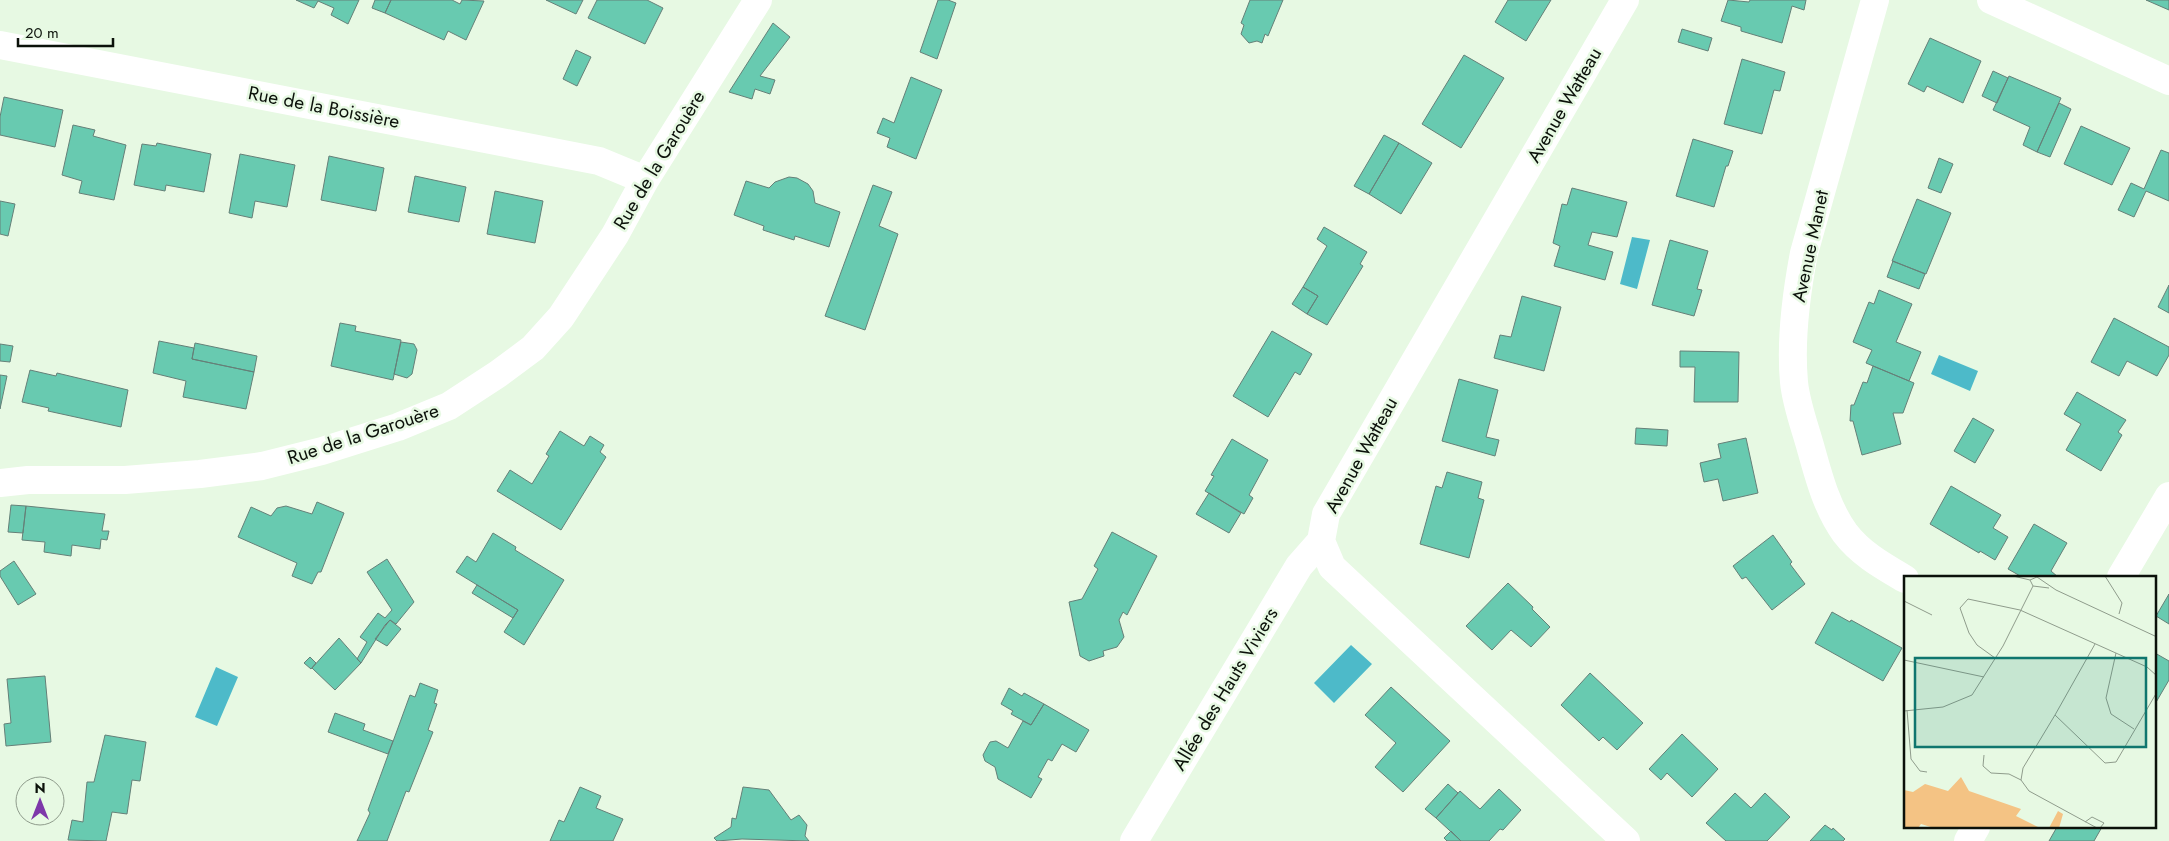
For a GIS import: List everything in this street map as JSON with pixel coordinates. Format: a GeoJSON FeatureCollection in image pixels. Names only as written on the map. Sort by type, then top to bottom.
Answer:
{"type":"FeatureCollection","features":[{"type":"Feature","properties":{"kind":"street","name":"Rue de la Garouère"},"geometry":{"type":"LineString","coordinates":[[0,483],[28,480],[124,480],[200,474],[262,466],[331,448],[398,427],[449,406],[498,374],[533,348],[562,317],[615,235],[645,180],[758,0]]}},
{"type":"Feature","properties":{"kind":"street","name":"Avenue Watteau"},"geometry":{"type":"LineString","coordinates":[[1321,541],[1326,514],[1625,0]]}},
{"type":"Feature","properties":{"kind":"street","name":"Avenue Manet"},"geometry":{"type":"LineString","coordinates":[[1874,0],[1804,253],[1796,300],[1793,346],[1794,383],[1819,480],[1830,507],[1846,534],[1870,558],[1904,578]]}},
{"type":"Feature","properties":{"kind":"street"},"geometry":{"type":"LineString","coordinates":[[1991,0],[2169,81]]}},
{"type":"Feature","properties":{"kind":"street","name":"Rue de la Boissière"},"geometry":{"type":"LineString","coordinates":[[0,45],[599,161],[645,180]]}},
{"type":"Feature","properties":{"kind":"street"},"geometry":{"type":"LineString","coordinates":[[2121,576],[2169,496]]}},
{"type":"Feature","properties":{"kind":"street","name":"Allée des Hauts Viviers"},"geometry":{"type":"LineString","coordinates":[[1134,841],[1299,566],[1321,541]]}},
{"type":"Feature","properties":{"kind":"street"},"geometry":{"type":"LineString","coordinates":[[1321,541],[1332,567],[1626,841]]}},
{"type":"Feature","properties":{"kind":"street"},"geometry":{"type":"LineString","coordinates":[[1968,841],[1975,828]]}},
{"type":"Feature","properties":{"kind":"water"},"geometry":{"type":"Polygon","coordinates":[[[1632,237],[1650,240],[1637,289],[1620,284],[1632,237]]]}},
{"type":"Feature","properties":{"kind":"water"},"geometry":{"type":"Polygon","coordinates":[[[1939,355],[1978,371],[1970,391],[1931,374],[1939,355]]]}},
{"type":"Feature","properties":{"kind":"water"},"geometry":{"type":"Polygon","coordinates":[[[1351,645],[1372,664],[1334,703],[1314,683],[1351,645]]]}},
{"type":"Feature","properties":{"kind":"water"},"geometry":{"type":"Polygon","coordinates":[[[216,667],[238,677],[217,726],[195,717],[216,667]]]}},
{"type":"Feature","properties":{"kind":"building"},"geometry":{"type":"Polygon","coordinates":[[[296,0],[359,0],[348,24],[331,15],[334,8],[318,1],[314,8],[296,0]]]}},
{"type":"Feature","properties":{"kind":"building"},"geometry":{"type":"Polygon","coordinates":[[[375,0],[391,0],[385,13],[372,8],[375,0]]]}},
{"type":"Feature","properties":{"kind":"building"},"geometry":{"type":"Polygon","coordinates":[[[391,0],[452,0],[460,4],[462,0],[484,1],[466,40],[448,31],[444,40],[385,13],[391,0]]]}},
{"type":"Feature","properties":{"kind":"building"},"geometry":{"type":"Polygon","coordinates":[[[546,0],[583,0],[576,14],[546,0]]]}},
{"type":"Feature","properties":{"kind":"building"},"geometry":{"type":"Polygon","coordinates":[[[597,0],[647,0],[663,8],[645,44],[588,18],[597,0]]]}},
{"type":"Feature","properties":{"kind":"building"},"geometry":{"type":"Polygon","coordinates":[[[938,0],[948,0],[956,3],[937,59],[920,52],[938,0]]]}},
{"type":"Feature","properties":{"kind":"building"},"geometry":{"type":"Polygon","coordinates":[[[1250,0],[1283,0],[1268,36],[1265,34],[1262,43],[1257,41],[1249,43],[1241,34],[1244,25],[1241,23],[1250,0]]]}},
{"type":"Feature","properties":{"kind":"building"},"geometry":{"type":"Polygon","coordinates":[[[1508,0],[1551,0],[1526,41],[1495,22],[1508,0]]]}},
{"type":"Feature","properties":{"kind":"building"},"geometry":{"type":"Polygon","coordinates":[[[1728,0],[1749,2],[1750,0],[1806,0],[1804,10],[1792,6],[1782,43],[1741,31],[1741,27],[1721,21],[1728,0]]]}},
{"type":"Feature","properties":{"kind":"building"},"geometry":{"type":"Polygon","coordinates":[[[2146,0],[2169,0],[2169,10],[2146,0]]]}},
{"type":"Feature","properties":{"kind":"building"},"geometry":{"type":"Polygon","coordinates":[[[773,23],[790,37],[760,76],[775,80],[770,94],[755,89],[752,99],[729,92],[773,23]]]}},
{"type":"Feature","properties":{"kind":"building"},"geometry":{"type":"Polygon","coordinates":[[[1682,29],[1712,38],[1708,51],[1678,42],[1682,29]]]}},
{"type":"Feature","properties":{"kind":"building"},"geometry":{"type":"Polygon","coordinates":[[[1930,38],[1981,61],[1963,103],[1927,86],[1924,92],[1908,84],[1930,38]]]}},
{"type":"Feature","properties":{"kind":"building"},"geometry":{"type":"Polygon","coordinates":[[[576,50],[591,57],[577,86],[563,79],[576,50]]]}},
{"type":"Feature","properties":{"kind":"building"},"geometry":{"type":"Polygon","coordinates":[[[1464,55],[1504,78],[1461,148],[1422,124],[1464,55]]]}},
{"type":"Feature","properties":{"kind":"building"},"geometry":{"type":"Polygon","coordinates":[[[1742,59],[1785,72],[1780,91],[1774,90],[1762,134],[1724,124],[1742,59]]]}},
{"type":"Feature","properties":{"kind":"building"},"geometry":{"type":"Polygon","coordinates":[[[1993,71],[2008,78],[1997,103],[1982,96],[1993,71]]]}},
{"type":"Feature","properties":{"kind":"building"},"geometry":{"type":"Polygon","coordinates":[[[2009,76],[2061,98],[2037,152],[2023,145],[2030,127],[1993,110],[2009,76]]]}},
{"type":"Feature","properties":{"kind":"building"},"geometry":{"type":"Polygon","coordinates":[[[911,77],[942,90],[916,159],[887,147],[890,138],[877,133],[883,118],[894,123],[911,77]]]}},
{"type":"Feature","properties":{"kind":"building"},"geometry":{"type":"Polygon","coordinates":[[[4,97],[63,110],[55,147],[0,135],[0,117],[4,97]]]}},
{"type":"Feature","properties":{"kind":"building"},"geometry":{"type":"Polygon","coordinates":[[[2059,103],[2071,109],[2050,157],[2037,152],[2059,103]]]}},
{"type":"Feature","properties":{"kind":"building"},"geometry":{"type":"Polygon","coordinates":[[[73,125],[95,130],[93,136],[126,145],[114,200],[79,193],[82,181],[62,175],[73,125]]]}},
{"type":"Feature","properties":{"kind":"building"},"geometry":{"type":"Polygon","coordinates":[[[2081,126],[2130,148],[2112,185],[2064,164],[2081,126]]]}},
{"type":"Feature","properties":{"kind":"building"},"geometry":{"type":"Polygon","coordinates":[[[1384,135],[1399,143],[1369,194],[1354,186],[1384,135]]]}},
{"type":"Feature","properties":{"kind":"building"},"geometry":{"type":"Polygon","coordinates":[[[1693,139],[1733,151],[1728,166],[1726,166],[1714,207],[1676,196],[1693,139]]]}},
{"type":"Feature","properties":{"kind":"building"},"geometry":{"type":"Polygon","coordinates":[[[157,143],[211,154],[204,192],[166,185],[165,191],[134,185],[142,144],[156,146],[157,143]]]}},
{"type":"Feature","properties":{"kind":"building"},"geometry":{"type":"Polygon","coordinates":[[[1399,143],[1432,163],[1401,214],[1369,194],[1399,143]]]}},
{"type":"Feature","properties":{"kind":"building"},"geometry":{"type":"Polygon","coordinates":[[[2161,150],[2169,153],[2169,201],[2146,191],[2134,217],[2118,210],[2131,183],[2144,189],[2161,150]]]}},
{"type":"Feature","properties":{"kind":"building"},"geometry":{"type":"Polygon","coordinates":[[[240,154],[295,165],[287,207],[255,201],[252,218],[229,213],[240,154]]]}},
{"type":"Feature","properties":{"kind":"building"},"geometry":{"type":"Polygon","coordinates":[[[329,156],[384,168],[376,211],[321,200],[329,156]]]}},
{"type":"Feature","properties":{"kind":"building"},"geometry":{"type":"Polygon","coordinates":[[[1939,158],[1953,164],[1941,193],[1928,188],[1939,158]]]}},
{"type":"Feature","properties":{"kind":"building"},"geometry":{"type":"Polygon","coordinates":[[[415,176],[466,187],[459,222],[408,212],[415,176]]]}},
{"type":"Feature","properties":{"kind":"building"},"geometry":{"type":"Polygon","coordinates":[[[789,177],[797,178],[808,184],[813,191],[815,203],[840,212],[829,247],[795,236],[794,240],[763,230],[764,226],[734,215],[746,181],[769,188],[775,182],[789,177]]]}},
{"type":"Feature","properties":{"kind":"building"},"geometry":{"type":"Polygon","coordinates":[[[873,185],[892,192],[879,226],[898,234],[865,330],[825,316],[873,185]]]}},
{"type":"Feature","properties":{"kind":"building"},"geometry":{"type":"Polygon","coordinates":[[[1572,188],[1627,202],[1617,237],[1592,232],[1588,245],[1613,252],[1605,280],[1554,266],[1560,246],[1553,243],[1562,204],[1567,205],[1572,188]]]}},
{"type":"Feature","properties":{"kind":"building"},"geometry":{"type":"Polygon","coordinates":[[[495,191],[543,201],[535,243],[487,234],[495,191]]]}},
{"type":"Feature","properties":{"kind":"building"},"geometry":{"type":"Polygon","coordinates":[[[1917,199],[1951,213],[1926,274],[1892,261],[1917,199]]]}},
{"type":"Feature","properties":{"kind":"building"},"geometry":{"type":"Polygon","coordinates":[[[0,201],[15,204],[8,236],[0,234],[0,201]]]}},
{"type":"Feature","properties":{"kind":"building"},"geometry":{"type":"Polygon","coordinates":[[[1324,227],[1367,252],[1360,264],[1363,266],[1327,325],[1307,314],[1318,296],[1303,287],[1327,246],[1317,239],[1324,227]]]}},
{"type":"Feature","properties":{"kind":"building"},"geometry":{"type":"Polygon","coordinates":[[[1670,240],[1708,251],[1697,289],[1702,290],[1694,316],[1652,305],[1670,240]]]}},
{"type":"Feature","properties":{"kind":"building"},"geometry":{"type":"Polygon","coordinates":[[[1893,261],[1925,274],[1919,289],[1887,277],[1893,261]]]}},
{"type":"Feature","properties":{"kind":"building"},"geometry":{"type":"Polygon","coordinates":[[[2169,285],[2169,313],[2158,307],[2169,285]]]}},
{"type":"Feature","properties":{"kind":"building"},"geometry":{"type":"Polygon","coordinates":[[[1303,287],[1318,296],[1307,314],[1292,304],[1303,287]]]}},
{"type":"Feature","properties":{"kind":"building"},"geometry":{"type":"Polygon","coordinates":[[[1879,290],[1912,304],[1896,342],[1921,352],[1909,381],[1866,363],[1872,350],[1853,342],[1869,302],[1874,304],[1879,290]]]}},
{"type":"Feature","properties":{"kind":"building"},"geometry":{"type":"Polygon","coordinates":[[[1522,296],[1561,307],[1544,371],[1494,358],[1500,335],[1511,337],[1522,296]]]}},
{"type":"Feature","properties":{"kind":"building"},"geometry":{"type":"Polygon","coordinates":[[[2114,318],[2169,347],[2169,355],[2157,376],[2127,361],[2119,376],[2091,362],[2114,318]]]}},
{"type":"Feature","properties":{"kind":"building"},"geometry":{"type":"Polygon","coordinates":[[[340,323],[356,326],[355,331],[401,340],[393,380],[331,366],[340,323]]]}},
{"type":"Feature","properties":{"kind":"building"},"geometry":{"type":"Polygon","coordinates":[[[1272,331],[1312,354],[1300,375],[1295,372],[1268,417],[1233,396],[1272,331]]]}},
{"type":"Feature","properties":{"kind":"building"},"geometry":{"type":"Polygon","coordinates":[[[159,341],[194,348],[192,359],[254,372],[246,409],[183,397],[186,381],[153,373],[159,341]]]}},
{"type":"Feature","properties":{"kind":"building"},"geometry":{"type":"Polygon","coordinates":[[[401,342],[414,344],[417,350],[412,374],[407,378],[394,374],[401,342]]]}},
{"type":"Feature","properties":{"kind":"building"},"geometry":{"type":"Polygon","coordinates":[[[195,343],[257,356],[254,372],[192,359],[195,343]]]}},
{"type":"Feature","properties":{"kind":"building"},"geometry":{"type":"Polygon","coordinates":[[[0,344],[13,346],[10,362],[0,361],[0,344]]]}},
{"type":"Feature","properties":{"kind":"building"},"geometry":{"type":"Polygon","coordinates":[[[1680,351],[1739,352],[1738,402],[1694,402],[1695,367],[1680,367],[1680,351]]]}},
{"type":"Feature","properties":{"kind":"building"},"geometry":{"type":"Polygon","coordinates":[[[1873,366],[1914,383],[1903,413],[1893,413],[1901,444],[1862,455],[1853,421],[1850,421],[1851,405],[1854,405],[1863,382],[1867,383],[1873,366]]]}},
{"type":"Feature","properties":{"kind":"building"},"geometry":{"type":"Polygon","coordinates":[[[30,370],[56,376],[57,373],[128,390],[121,427],[48,411],[49,408],[22,402],[30,370]]]}},
{"type":"Feature","properties":{"kind":"building"},"geometry":{"type":"Polygon","coordinates":[[[0,375],[7,376],[0,409],[0,375]]]}},
{"type":"Feature","properties":{"kind":"building"},"geometry":{"type":"Polygon","coordinates":[[[1459,379],[1498,390],[1486,437],[1499,440],[1495,456],[1442,441],[1459,379]]]}},
{"type":"Feature","properties":{"kind":"building"},"geometry":{"type":"Polygon","coordinates":[[[2077,392],[2126,420],[2118,432],[2122,435],[2101,471],[2066,450],[2081,424],[2064,414],[2077,392]]]}},
{"type":"Feature","properties":{"kind":"building"},"geometry":{"type":"Polygon","coordinates":[[[1973,418],[1994,430],[1975,463],[1954,451],[1973,418]]]}},
{"type":"Feature","properties":{"kind":"building"},"geometry":{"type":"Polygon","coordinates":[[[1636,428],[1668,430],[1667,446],[1635,444],[1636,428]]]}},
{"type":"Feature","properties":{"kind":"building"},"geometry":{"type":"Polygon","coordinates":[[[560,431],[584,446],[590,436],[604,445],[600,452],[606,457],[561,530],[497,491],[510,470],[532,484],[549,456],[546,454],[560,431]]]}},
{"type":"Feature","properties":{"kind":"building"},"geometry":{"type":"Polygon","coordinates":[[[1746,438],[1758,493],[1723,501],[1718,479],[1704,482],[1700,463],[1721,458],[1718,444],[1746,438]]]}},
{"type":"Feature","properties":{"kind":"building"},"geometry":{"type":"Polygon","coordinates":[[[1232,439],[1268,460],[1249,495],[1253,498],[1244,514],[1205,491],[1214,476],[1211,475],[1232,439]]]}},
{"type":"Feature","properties":{"kind":"building"},"geometry":{"type":"Polygon","coordinates":[[[1447,472],[1482,482],[1478,498],[1484,500],[1469,558],[1420,544],[1436,486],[1442,488],[1447,472]]]}},
{"type":"Feature","properties":{"kind":"building"},"geometry":{"type":"Polygon","coordinates":[[[1951,486],[2001,515],[1993,528],[2008,537],[1995,560],[1980,551],[1979,553],[1930,524],[1951,486]]]}},
{"type":"Feature","properties":{"kind":"building"},"geometry":{"type":"Polygon","coordinates":[[[1209,493],[1241,513],[1229,533],[1196,514],[1209,493]]]}},
{"type":"Feature","properties":{"kind":"building"},"geometry":{"type":"Polygon","coordinates":[[[317,502],[344,513],[321,572],[318,572],[312,584],[292,576],[297,563],[238,537],[251,507],[271,516],[277,508],[286,506],[312,514],[317,502]]]}},
{"type":"Feature","properties":{"kind":"building"},"geometry":{"type":"Polygon","coordinates":[[[11,505],[26,506],[23,533],[8,532],[11,505]]]}},
{"type":"Feature","properties":{"kind":"building"},"geometry":{"type":"Polygon","coordinates":[[[26,506],[105,514],[102,531],[109,531],[107,540],[101,539],[100,549],[72,545],[71,556],[44,552],[45,542],[22,540],[26,506]]]}},
{"type":"Feature","properties":{"kind":"building"},"geometry":{"type":"Polygon","coordinates":[[[2034,524],[2067,543],[2051,571],[2057,576],[2020,576],[2008,569],[2034,524]]]}},
{"type":"Feature","properties":{"kind":"building"},"geometry":{"type":"Polygon","coordinates":[[[1112,532],[1157,556],[1127,615],[1123,612],[1119,620],[1124,637],[1117,647],[1103,651],[1104,656],[1089,661],[1080,656],[1069,602],[1082,599],[1098,569],[1094,566],[1112,532]]]}},
{"type":"Feature","properties":{"kind":"building"},"geometry":{"type":"Polygon","coordinates":[[[493,533],[516,547],[515,550],[564,580],[524,645],[504,632],[518,610],[456,572],[467,556],[476,562],[493,533]]]}},
{"type":"Feature","properties":{"kind":"building"},"geometry":{"type":"Polygon","coordinates":[[[1773,535],[1792,562],[1790,564],[1805,584],[1772,610],[1746,577],[1742,579],[1733,566],[1773,535]]]}},
{"type":"Feature","properties":{"kind":"building"},"geometry":{"type":"Polygon","coordinates":[[[387,559],[414,602],[396,624],[390,620],[385,625],[361,663],[357,659],[367,642],[360,637],[378,613],[385,618],[392,610],[367,572],[387,559]]]}},
{"type":"Feature","properties":{"kind":"building"},"geometry":{"type":"Polygon","coordinates":[[[14,561],[36,594],[18,605],[0,576],[0,571],[14,561]]]}},
{"type":"Feature","properties":{"kind":"building"},"geometry":{"type":"Polygon","coordinates":[[[1508,583],[1533,607],[1532,609],[1550,627],[1531,647],[1511,630],[1492,650],[1466,626],[1508,583]]]}},
{"type":"Feature","properties":{"kind":"building"},"geometry":{"type":"Polygon","coordinates":[[[477,585],[518,610],[513,618],[472,593],[477,585]]]}},
{"type":"Feature","properties":{"kind":"building"},"geometry":{"type":"Polygon","coordinates":[[[2169,594],[2169,624],[2156,616],[2169,594]]]}},
{"type":"Feature","properties":{"kind":"building"},"geometry":{"type":"Polygon","coordinates":[[[1832,612],[1850,622],[1851,620],[1902,648],[1883,681],[1815,643],[1832,612]]]}},
{"type":"Feature","properties":{"kind":"building"},"geometry":{"type":"Polygon","coordinates":[[[390,620],[401,629],[387,646],[375,639],[390,620]]]}},
{"type":"Feature","properties":{"kind":"building"},"geometry":{"type":"Polygon","coordinates":[[[339,638],[361,663],[335,690],[312,668],[339,638]]]}},
{"type":"Feature","properties":{"kind":"building"},"geometry":{"type":"Polygon","coordinates":[[[2156,654],[2169,661],[2169,680],[2156,702],[2156,654]]]}},
{"type":"Feature","properties":{"kind":"building"},"geometry":{"type":"Polygon","coordinates":[[[310,657],[316,663],[311,669],[304,663],[310,657]]]}},
{"type":"Feature","properties":{"kind":"building"},"geometry":{"type":"Polygon","coordinates":[[[1590,673],[1643,723],[1617,750],[1603,737],[1599,741],[1561,705],[1590,673]]]}},
{"type":"Feature","properties":{"kind":"building"},"geometry":{"type":"Polygon","coordinates":[[[45,676],[51,742],[6,746],[4,724],[11,723],[7,679],[45,676]]]}},
{"type":"Feature","properties":{"kind":"building"},"geometry":{"type":"Polygon","coordinates":[[[420,683],[438,690],[434,703],[437,704],[428,730],[433,732],[409,792],[406,791],[387,841],[357,841],[370,813],[368,810],[410,695],[415,697],[420,683]]]}},
{"type":"Feature","properties":{"kind":"building"},"geometry":{"type":"Polygon","coordinates":[[[1391,687],[1450,741],[1403,792],[1375,767],[1396,743],[1365,715],[1391,687]]]}},
{"type":"Feature","properties":{"kind":"building"},"geometry":{"type":"Polygon","coordinates":[[[1009,688],[1022,696],[1024,693],[1044,704],[1031,725],[1011,714],[1013,711],[1001,704],[1009,688]]]}},
{"type":"Feature","properties":{"kind":"building"},"geometry":{"type":"Polygon","coordinates":[[[1044,704],[1089,730],[1076,752],[1062,744],[1052,761],[1048,759],[1038,777],[1042,779],[1031,798],[998,779],[995,767],[985,761],[983,755],[990,742],[996,741],[1008,748],[1023,721],[1031,725],[1044,704]]]}},
{"type":"Feature","properties":{"kind":"building"},"geometry":{"type":"Polygon","coordinates":[[[335,713],[365,724],[363,730],[393,741],[388,754],[328,732],[335,713]]]}},
{"type":"Feature","properties":{"kind":"building"},"geometry":{"type":"Polygon","coordinates":[[[1682,734],[1718,769],[1692,797],[1667,773],[1661,780],[1649,769],[1682,734]]]}},
{"type":"Feature","properties":{"kind":"building"},"geometry":{"type":"Polygon","coordinates":[[[105,735],[146,742],[140,781],[132,780],[127,814],[112,812],[106,841],[68,840],[72,820],[83,822],[87,782],[94,782],[105,735]]]}},
{"type":"Feature","properties":{"kind":"building"},"geometry":{"type":"Polygon","coordinates":[[[1448,784],[1458,793],[1436,818],[1425,809],[1448,784]]]}},
{"type":"Feature","properties":{"kind":"building"},"geometry":{"type":"Polygon","coordinates":[[[580,787],[601,796],[596,808],[623,819],[613,841],[550,841],[559,820],[564,822],[580,787]]]}},
{"type":"Feature","properties":{"kind":"building"},"geometry":{"type":"Polygon","coordinates":[[[743,787],[769,790],[791,820],[799,815],[807,825],[805,836],[809,841],[742,839],[717,841],[714,838],[731,827],[732,818],[736,819],[743,787]]]}},
{"type":"Feature","properties":{"kind":"building"},"geometry":{"type":"Polygon","coordinates":[[[1499,789],[1521,810],[1503,830],[1500,829],[1489,841],[1461,841],[1436,818],[1460,791],[1480,809],[1499,789]]]}},
{"type":"Feature","properties":{"kind":"building"},"geometry":{"type":"Polygon","coordinates":[[[1735,793],[1751,808],[1765,793],[1790,817],[1767,841],[1726,841],[1706,823],[1735,793]]]}},
{"type":"Feature","properties":{"kind":"building"},"geometry":{"type":"Polygon","coordinates":[[[1825,825],[1832,830],[1833,828],[1845,839],[1843,841],[1810,841],[1825,825]]]}},
{"type":"Feature","properties":{"kind":"building"},"geometry":{"type":"Polygon","coordinates":[[[2056,828],[2101,828],[2094,841],[2049,841],[2056,828]]]}},
{"type":"Feature","properties":{"kind":"building"},"geometry":{"type":"Polygon","coordinates":[[[1451,831],[1461,841],[1447,841],[1444,838],[1451,831]]]}}]}
